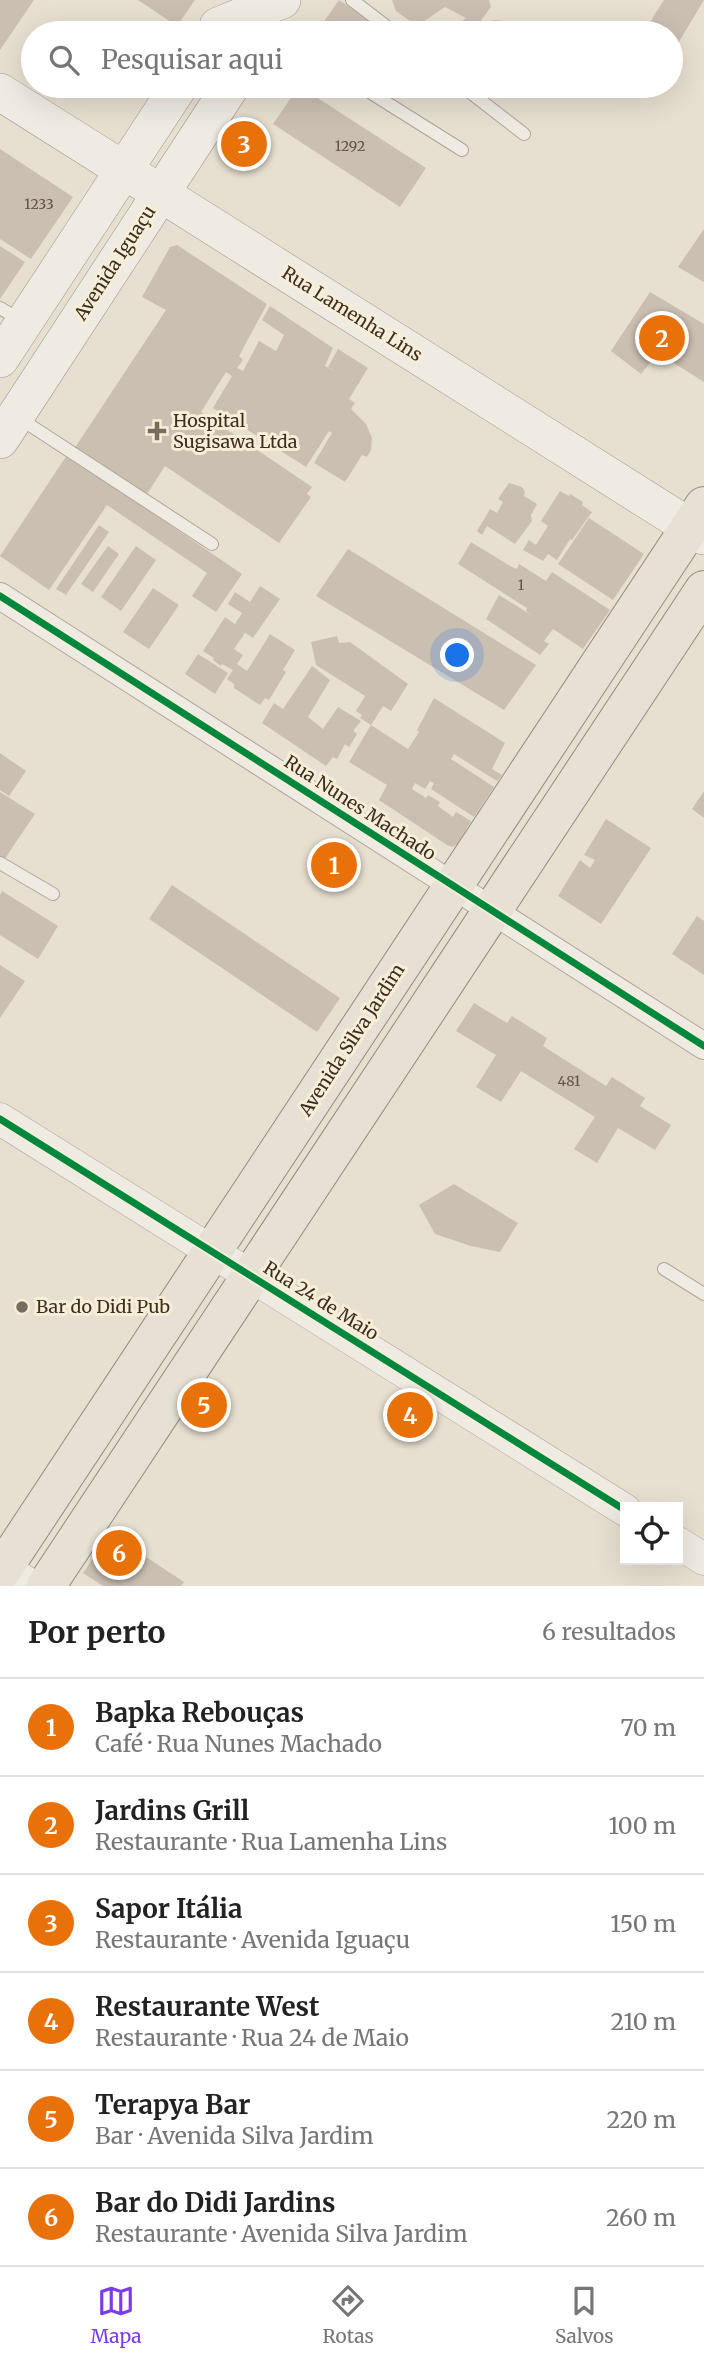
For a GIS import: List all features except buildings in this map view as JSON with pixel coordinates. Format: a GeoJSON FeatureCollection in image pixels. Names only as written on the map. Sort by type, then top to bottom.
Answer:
{"type":"FeatureCollection","features":[{"type":"Feature","properties":{"kind":"main road"},"geometry":{"type":"LineString","coordinates":[[222,20],[275,19]]}},
{"type":"Feature","properties":{"kind":"main road","name":"Rua Lamenha Lins"},"geometry":{"type":"LineString","coordinates":[[16,98],[160,194],[699,523]]}},
{"type":"Feature","properties":{"kind":"main road"},"geometry":{"type":"LineString","coordinates":[[8,428],[9,332],[124,170],[171,98]]}},
{"type":"Feature","properties":{"kind":"main road","name":"Avenida Iguaçu"},"geometry":{"type":"LineString","coordinates":[[8,428],[223,98]]}},
{"type":"Feature","properties":{"kind":"main road","name":"Avenida Silva Jardim"},"geometry":{"type":"LineString","coordinates":[[9,1573],[212,1251],[574,704],[699,523]]}},
{"type":"Feature","properties":{"kind":"main road"},"geometry":{"type":"LineString","coordinates":[[46,1586],[704,590]]}},
{"type":"Feature","properties":{"kind":"main road"},"geometry":{"type":"LineString","coordinates":[[574,704],[601,746]]}},
{"type":"Feature","properties":{"kind":"main road"},"geometry":{"type":"LineString","coordinates":[[517,790],[574,788]]}},
{"type":"Feature","properties":{"kind":"main road"},"geometry":{"type":"LineString","coordinates":[[275,1156],[345,1134]]}},
{"type":"Feature","properties":{"kind":"main road"},"geometry":{"type":"LineString","coordinates":[[151,1344],[153,1424]]}},
{"type":"Feature","properties":{"kind":"street","name":"Rua Nunes Machado"},"geometry":{"type":"LineString","coordinates":[[0,596],[704,1046]]}},
{"type":"Feature","properties":{"kind":"street","name":"Rua 24 de Maio"},"geometry":{"type":"LineString","coordinates":[[0,1119],[620,1507]]}},
{"type":"Feature","properties":{"kind":"street"},"geometry":{"type":"LineString","coordinates":[[683,1546],[704,1559]]}},
{"type":"Feature","properties":{"kind":"lane"},"geometry":{"type":"LineString","coordinates":[[352,0],[379,21]]}},
{"type":"Feature","properties":{"kind":"lane"},"geometry":{"type":"LineString","coordinates":[[379,98],[462,150]]}},
{"type":"Feature","properties":{"kind":"lane"},"geometry":{"type":"LineString","coordinates":[[478,98],[524,134]]}},
{"type":"Feature","properties":{"kind":"lane"},"geometry":{"type":"LineString","coordinates":[[8,428],[212,544]]}},
{"type":"Feature","properties":{"kind":"lane"},"geometry":{"type":"LineString","coordinates":[[0,863],[53,894]]}},
{"type":"Feature","properties":{"kind":"lane"},"geometry":{"type":"LineString","coordinates":[[664,1269],[704,1294]]}},
{"type":"Feature","properties":{"kind":"cycle path"},"geometry":{"type":"LineString","coordinates":[[0,596],[704,1046]]}},
{"type":"Feature","properties":{"kind":"cycle path"},"geometry":{"type":"LineString","coordinates":[[0,1119],[620,1507]]}},
{"type":"Feature","properties":{"kind":"place","name":"Sapor Itália"},"geometry":{"type":"Point","coordinates":[244,144]}},
{"type":"Feature","properties":{"kind":"place","name":"Jardins Grill"},"geometry":{"type":"Point","coordinates":[662,338]}},
{"type":"Feature","properties":{"kind":"place","name":"Hospital Sugisawa Ltda"},"geometry":{"type":"Point","coordinates":[157,431]}},
{"type":"Feature","properties":{"kind":"place","name":"Bapka Rebouças"},"geometry":{"type":"Point","coordinates":[334,865]}},
{"type":"Feature","properties":{"kind":"place","name":"Bar do Didi Pub"},"geometry":{"type":"Point","coordinates":[22,1307]}},
{"type":"Feature","properties":{"kind":"place","name":"Terapya Bar"},"geometry":{"type":"Point","coordinates":[204,1405]}},
{"type":"Feature","properties":{"kind":"place","name":"Restaurante West"},"geometry":{"type":"Point","coordinates":[410,1415]}},
{"type":"Feature","properties":{"kind":"place","name":"Bar do Didi Jardins"},"geometry":{"type":"Point","coordinates":[119,1553]}}]}
